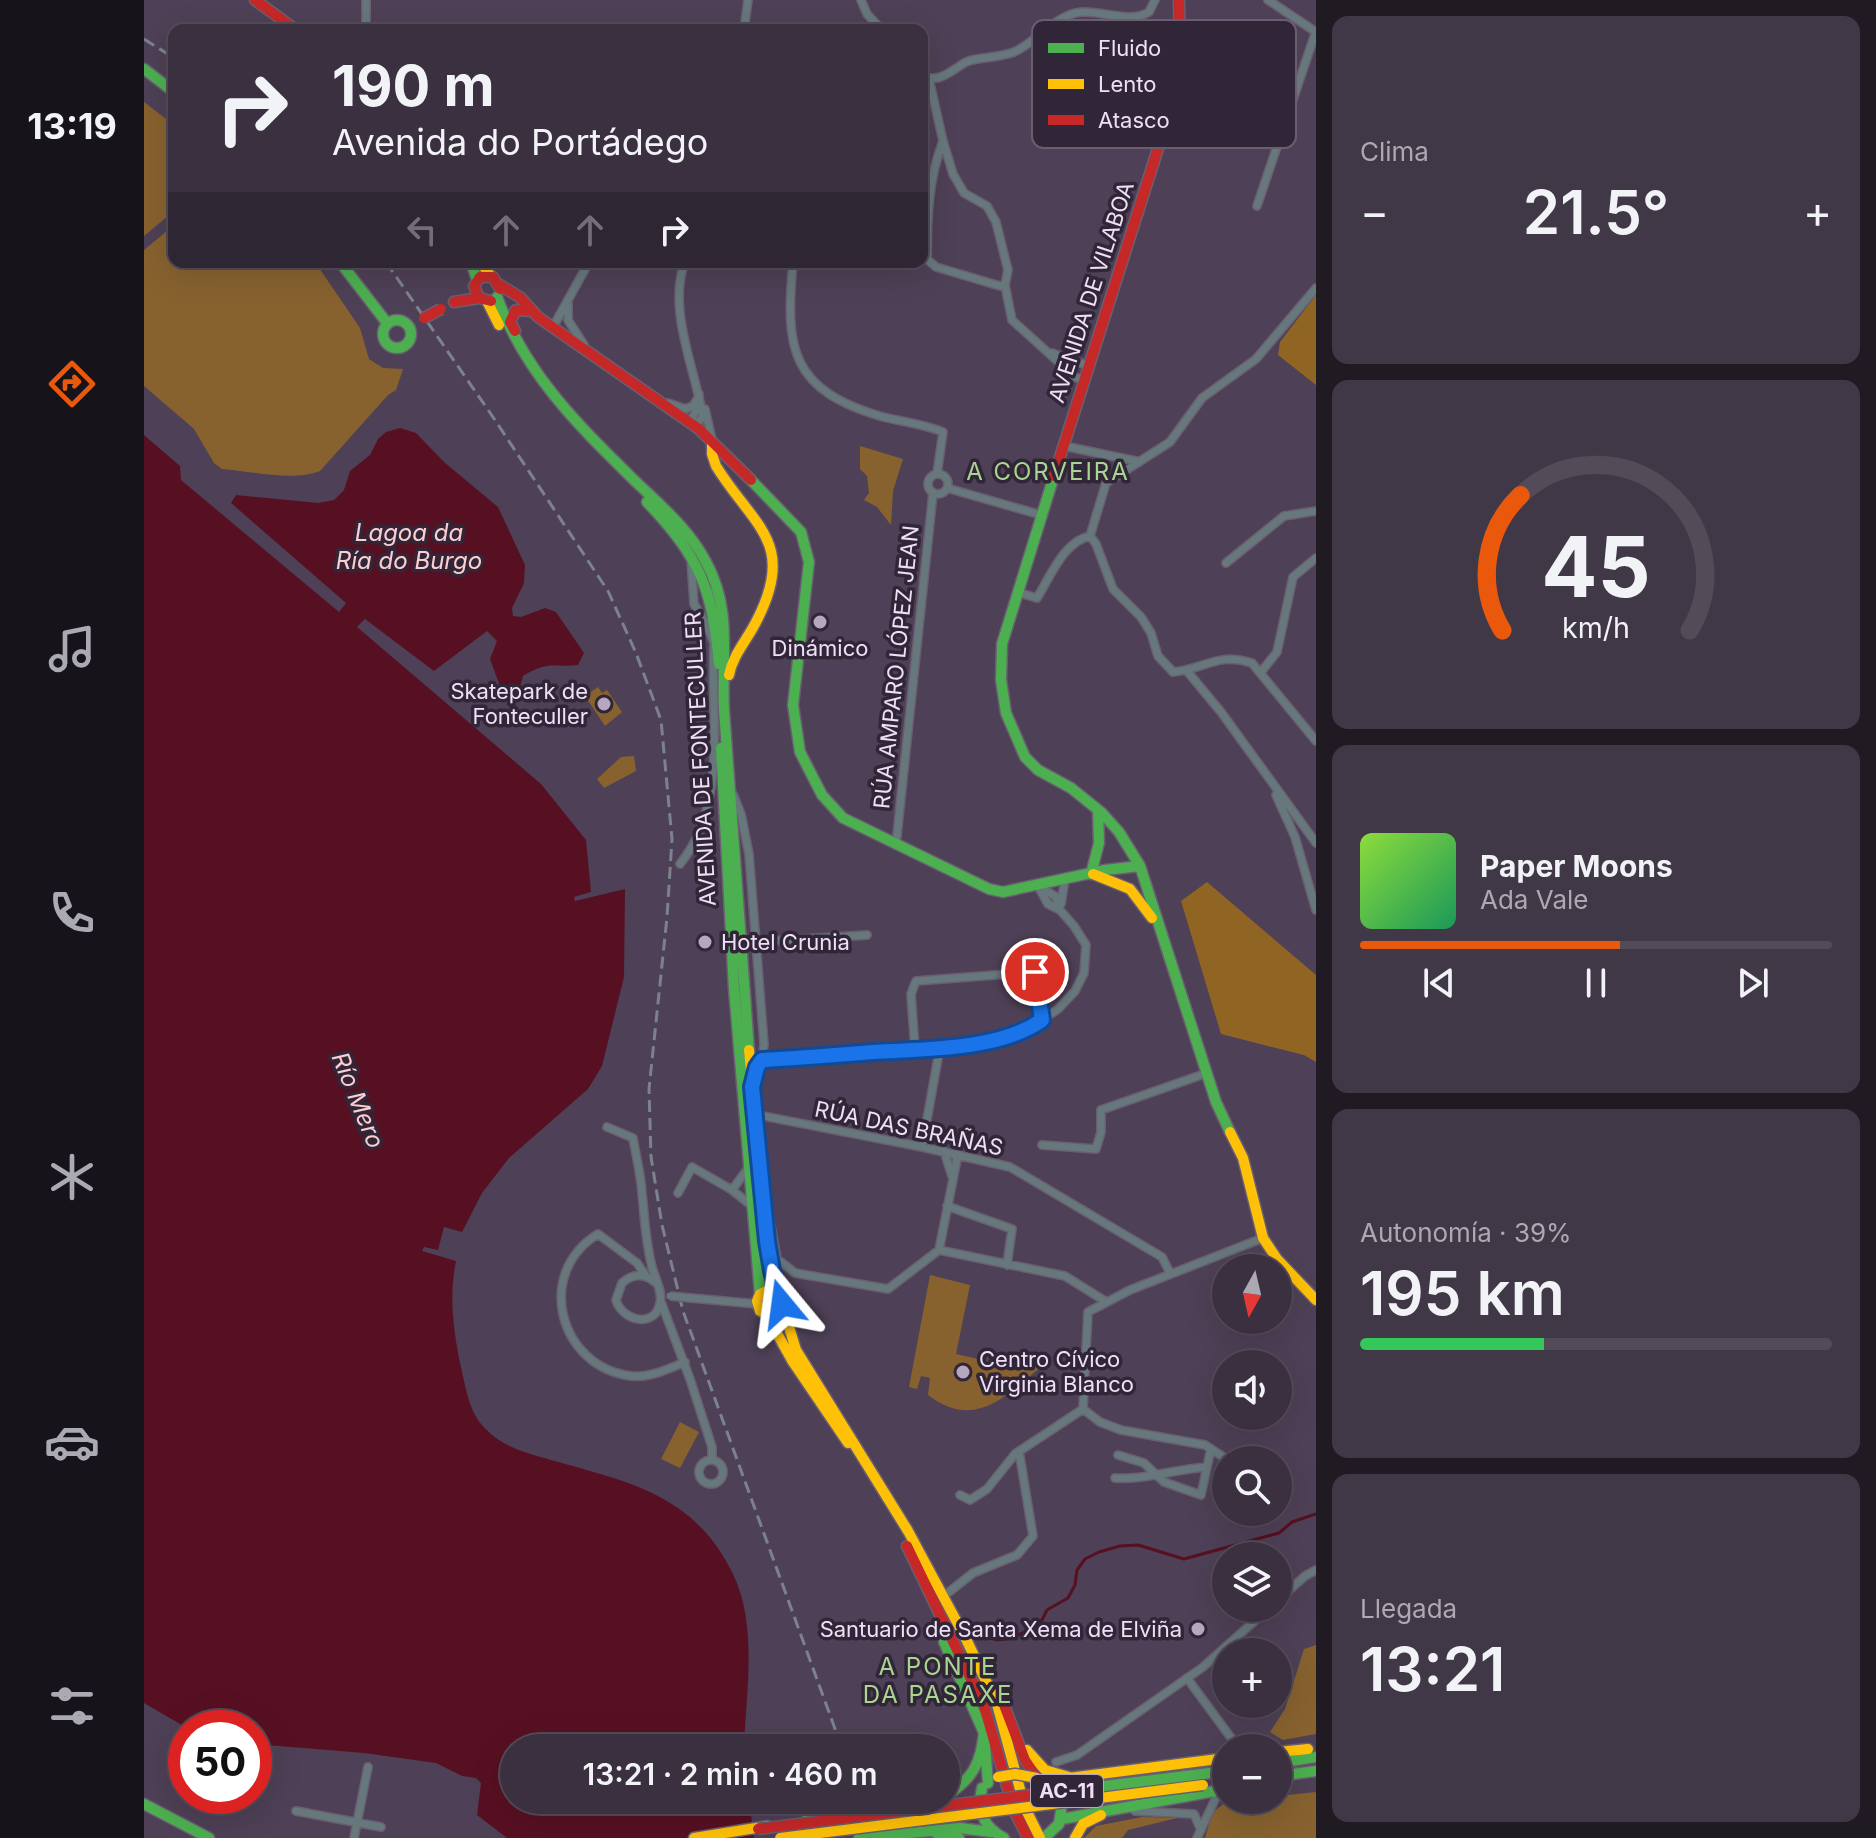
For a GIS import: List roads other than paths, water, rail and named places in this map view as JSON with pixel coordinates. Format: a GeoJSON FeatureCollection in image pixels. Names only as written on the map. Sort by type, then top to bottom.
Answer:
{"type":"FeatureCollection","features":[{"type":"Feature","properties":{"kind":"main road"},"geometry":{"type":"LineString","coordinates":[[255,0],[288,24]]}},
{"type":"Feature","properties":{"kind":"main road","name":"AVENIDA DE VILABOA"},"geometry":{"type":"LineString","coordinates":[[1179,0],[1180,20]]}},
{"type":"Feature","properties":{"kind":"main road"},"geometry":{"type":"LineString","coordinates":[[144,69],[168,87]]}},
{"type":"Feature","properties":{"kind":"main road","name":"AVENIDA DE VILABOA"},"geometry":{"type":"LineString","coordinates":[[1158,148],[1017,592],[1000,655],[1012,734],[1025,758],[1035,768],[1071,787],[1098,809],[1127,841],[1140,866],[1172,963]]}},
{"type":"Feature","properties":{"kind":"main road"},"geometry":{"type":"LineString","coordinates":[[345,268],[387,323]]}},
{"type":"Feature","properties":{"kind":"main road"},"geometry":{"type":"LineString","coordinates":[[473,268],[476,281],[474,291],[529,308],[690,423],[801,532],[809,562],[793,705],[800,752],[822,795],[843,818],[989,889],[1003,892],[1140,866]]}},
{"type":"Feature","properties":{"kind":"main road"},"geometry":{"type":"LineString","coordinates":[[485,268],[490,275],[492,295]]}},
{"type":"Feature","properties":{"kind":"main road"},"geometry":{"type":"LineString","coordinates":[[408,328],[454,302],[476,281],[490,275]]}},
{"type":"Feature","properties":{"kind":"main road"},"geometry":{"type":"LineString","coordinates":[[454,302],[492,295]]}},
{"type":"Feature","properties":{"kind":"main road","name":"AVENIDA DE FONTECULLER"},"geometry":{"type":"LineString","coordinates":[[492,295],[508,330],[539,380],[679,525],[718,586],[725,634],[724,704],[748,1031],[753,1062],[753,1114],[767,1241],[778,1295],[796,1350],[833,1415]]}},
{"type":"Feature","properties":{"kind":"main road","name":"AVENIDA DE FONTECULLER"},"geometry":{"type":"LineString","coordinates":[[492,295],[531,379],[695,551],[708,584],[719,661],[734,989],[759,1299]]}},
{"type":"Feature","properties":{"kind":"main road"},"geometry":{"type":"LineString","coordinates":[[529,308],[516,310],[510,322],[539,380]]}},
{"type":"Feature","properties":{"kind":"main road"},"geometry":{"type":"LineString","coordinates":[[387,323],[396,320],[408,328]]}},
{"type":"Feature","properties":{"kind":"main road"},"geometry":{"type":"LineString","coordinates":[[387,323],[382,336],[389,347],[403,348],[409,342],[408,328]]}},
{"type":"Feature","properties":{"kind":"main road"},"geometry":{"type":"LineString","coordinates":[[712,442],[713,461],[730,487],[761,522],[770,541],[772,555],[765,603],[730,664],[729,689],[724,704]]}},
{"type":"Feature","properties":{"kind":"main road"},"geometry":{"type":"LineString","coordinates":[[1091,874],[1099,852],[1101,830],[1098,809]]}},
{"type":"Feature","properties":{"kind":"main road"},"geometry":{"type":"LineString","coordinates":[[731,930],[736,852]]}},
{"type":"Feature","properties":{"kind":"main road"},"geometry":{"type":"LineString","coordinates":[[1091,874],[1121,884],[1143,903],[1172,963],[1216,1102],[1243,1158],[1263,1238],[1277,1259],[1316,1300]]}},
{"type":"Feature","properties":{"kind":"main road"},"geometry":{"type":"LineString","coordinates":[[766,1314],[776,1313],[778,1295],[769,1290],[759,1299],[766,1314],[793,1362],[833,1415],[966,1639],[997,1704],[1025,1808],[1042,1838]]}},
{"type":"Feature","properties":{"kind":"main road"},"geometry":{"type":"LineString","coordinates":[[905,1533],[949,1592],[996,1684],[1025,1760],[1041,1780]]}},
{"type":"Feature","properties":{"kind":"main road"},"geometry":{"type":"LineString","coordinates":[[905,1533],[939,1615],[984,1706],[1014,1810],[1028,1838]]}},
{"type":"Feature","properties":{"kind":"main road"},"geometry":{"type":"LineString","coordinates":[[939,1615],[943,1639],[984,1733],[990,1783],[979,1808],[981,1818],[998,1836]]}},
{"type":"Feature","properties":{"kind":"main road"},"geometry":{"type":"LineString","coordinates":[[1014,1730],[1031,1756],[1045,1770],[1069,1777]]}},
{"type":"Feature","properties":{"kind":"main road"},"geometry":{"type":"LineString","coordinates":[[960,1787],[981,1762],[984,1733]]}},
{"type":"Feature","properties":{"kind":"main road"},"geometry":{"type":"LineString","coordinates":[[1292,1756],[1316,1753]]}},
{"type":"Feature","properties":{"kind":"main road","name":"AC-11"},"geometry":{"type":"LineString","coordinates":[[990,1783],[1015,1774],[1041,1780],[1212,1761]]}},
{"type":"Feature","properties":{"kind":"main road","name":"AC-11"},"geometry":{"type":"LineString","coordinates":[[780,1838],[1014,1810],[1212,1776]]}},
{"type":"Feature","properties":{"kind":"main road"},"geometry":{"type":"LineString","coordinates":[[1292,1778],[1316,1776]]}},
{"type":"Feature","properties":{"kind":"main road","name":"AC-11"},"geometry":{"type":"LineString","coordinates":[[1041,1780],[1060,1802],[1060,1828]]}},
{"type":"Feature","properties":{"kind":"main road","name":"AC-11"},"geometry":{"type":"LineString","coordinates":[[758,1829],[1203,1780],[1212,1783]]}},
{"type":"Feature","properties":{"kind":"main road"},"geometry":{"type":"LineString","coordinates":[[960,1790],[990,1783]]}},
{"type":"Feature","properties":{"kind":"main road","name":"AC-11"},"geometry":{"type":"LineString","coordinates":[[1042,1838],[1093,1810],[1212,1792]]}},
{"type":"Feature","properties":{"kind":"main road"},"geometry":{"type":"LineString","coordinates":[[144,1804],[209,1838]]}},
{"type":"Feature","properties":{"kind":"main road"},"geometry":{"type":"LineString","coordinates":[[1075,1838],[1083,1824],[1122,1806]]}},
{"type":"Feature","properties":{"kind":"main road"},"geometry":{"type":"LineString","coordinates":[[144,1813],[190,1838]]}},
{"type":"Feature","properties":{"kind":"main road"},"geometry":{"type":"LineString","coordinates":[[694,1838],[758,1829],[824,1814]]}},
{"type":"Feature","properties":{"kind":"main road"},"geometry":{"type":"LineString","coordinates":[[859,1838],[960,1828],[998,1836]]}},
{"type":"Feature","properties":{"kind":"main road"},"geometry":{"type":"LineString","coordinates":[[929,1831],[959,1838]]}},
{"type":"Feature","properties":{"kind":"street"},"geometry":{"type":"LineString","coordinates":[[366,0],[366,24]]}},
{"type":"Feature","properties":{"kind":"street"},"geometry":{"type":"LineString","coordinates":[[745,24],[748,0]]}},
{"type":"Feature","properties":{"kind":"street"},"geometry":{"type":"LineString","coordinates":[[861,0],[867,14],[876,24]]}},
{"type":"Feature","properties":{"kind":"street"},"geometry":{"type":"LineString","coordinates":[[1060,20],[1067,15],[1085,12],[1136,17],[1149,12],[1155,0]]}},
{"type":"Feature","properties":{"kind":"street"},"geometry":{"type":"LineString","coordinates":[[1268,0],[1316,31],[1296,90]]}},
{"type":"Feature","properties":{"kind":"street"},"geometry":{"type":"LineString","coordinates":[[928,77],[950,73],[966,62],[1014,52],[1032,42]]}},
{"type":"Feature","properties":{"kind":"street"},"geometry":{"type":"LineString","coordinates":[[928,85],[953,174],[964,193],[987,206],[996,222],[1008,270],[1005,285],[1012,320],[1069,371],[1085,381]]}},
{"type":"Feature","properties":{"kind":"street"},"geometry":{"type":"LineString","coordinates":[[928,206],[933,165],[943,141]]}},
{"type":"Feature","properties":{"kind":"street"},"geometry":{"type":"LineString","coordinates":[[1257,206],[1277,148]]}},
{"type":"Feature","properties":{"kind":"street"},"geometry":{"type":"LineString","coordinates":[[928,261],[936,267],[1005,285]]}},
{"type":"Feature","properties":{"kind":"street"},"geometry":{"type":"LineString","coordinates":[[553,327],[586,268]]}},
{"type":"Feature","properties":{"kind":"street"},"geometry":{"type":"LineString","coordinates":[[684,268],[677,302],[712,442]]}},
{"type":"Feature","properties":{"kind":"street"},"geometry":{"type":"LineString","coordinates":[[793,268],[789,317],[795,353],[802,367],[817,384],[841,402],[943,432],[937,474],[928,482],[933,493],[943,493],[947,488],[947,479],[937,474]]}},
{"type":"Feature","properties":{"kind":"street"},"geometry":{"type":"LineString","coordinates":[[1090,536],[1106,483],[1170,442],[1202,398],[1256,359],[1316,288]]}},
{"type":"Feature","properties":{"kind":"street"},"geometry":{"type":"LineString","coordinates":[[569,298],[568,320],[593,356]]}},
{"type":"Feature","properties":{"kind":"street"},"geometry":{"type":"LineString","coordinates":[[1043,349],[1090,365]]}},
{"type":"Feature","properties":{"kind":"street"},"geometry":{"type":"LineString","coordinates":[[1069,371],[1069,364],[1074,362]]}},
{"type":"Feature","properties":{"kind":"street"},"geometry":{"type":"LineString","coordinates":[[652,397],[685,409],[693,406],[699,394]]}},
{"type":"Feature","properties":{"kind":"street"},"geometry":{"type":"LineString","coordinates":[[690,423],[698,407],[699,394]]}},
{"type":"Feature","properties":{"kind":"street"},"geometry":{"type":"LineString","coordinates":[[1063,445],[1136,461]]}},
{"type":"Feature","properties":{"kind":"street"},"geometry":{"type":"LineString","coordinates":[[947,488],[1041,515]]}},
{"type":"Feature","properties":{"kind":"street","name":"RÚA AMPARO LÓPEZ JEAN"},"geometry":{"type":"LineString","coordinates":[[896,845],[933,493]]}},
{"type":"Feature","properties":{"kind":"street"},"geometry":{"type":"LineString","coordinates":[[1226,563],[1284,516],[1316,511]]}},
{"type":"Feature","properties":{"kind":"street"},"geometry":{"type":"LineString","coordinates":[[1017,592],[1037,598],[1060,559],[1079,538],[1090,536]]}},
{"type":"Feature","properties":{"kind":"street"},"geometry":{"type":"LineString","coordinates":[[1090,536],[1113,589],[1141,617],[1151,633],[1158,656],[1173,672],[1187,671],[1214,659],[1237,658],[1252,663],[1316,741]]}},
{"type":"Feature","properties":{"kind":"street"},"geometry":{"type":"LineString","coordinates":[[680,864],[691,852],[706,815],[712,780],[714,643],[694,604],[695,551]]}},
{"type":"Feature","properties":{"kind":"street"},"geometry":{"type":"LineString","coordinates":[[1261,672],[1277,652],[1293,577],[1316,558]]}},
{"type":"Feature","properties":{"kind":"street"},"geometry":{"type":"LineString","coordinates":[[693,593],[701,584],[713,586],[725,634]]}},
{"type":"Feature","properties":{"kind":"street"},"geometry":{"type":"LineString","coordinates":[[693,593],[702,598],[710,597]]}},
{"type":"Feature","properties":{"kind":"street"},"geometry":{"type":"LineString","coordinates":[[1187,671],[1221,712],[1316,843]]}},
{"type":"Feature","properties":{"kind":"street"},"geometry":{"type":"LineString","coordinates":[[1268,780],[1295,837],[1316,910]]}},
{"type":"Feature","properties":{"kind":"street"},"geometry":{"type":"LineString","coordinates":[[732,791],[741,814],[749,854],[764,1044],[753,1062]]}},
{"type":"Feature","properties":{"kind":"street","name":"AVENIDA DE FONTECULLER"},"geometry":{"type":"LineString","coordinates":[[736,852],[749,854]]}},
{"type":"Feature","properties":{"kind":"street"},"geometry":{"type":"LineString","coordinates":[[1060,910],[1065,879]]}},
{"type":"Feature","properties":{"kind":"street"},"geometry":{"type":"LineString","coordinates":[[753,1062],[988,1041],[1032,1027],[1058,1009],[1075,991],[1084,973],[1086,945],[1060,910],[1056,897],[1038,886]]}},
{"type":"Feature","properties":{"kind":"street"},"geometry":{"type":"LineString","coordinates":[[756,942],[867,935]]}},
{"type":"Feature","properties":{"kind":"street"},"geometry":{"type":"LineString","coordinates":[[915,1049],[911,994],[916,981],[1035,972],[1042,1020]]}},
{"type":"Feature","properties":{"kind":"street"},"geometry":{"type":"LineString","coordinates":[[734,989],[740,1000],[753,1062]]}},
{"type":"Feature","properties":{"kind":"street"},"geometry":{"type":"LineString","coordinates":[[922,1147],[940,1047]]}},
{"type":"Feature","properties":{"kind":"street","name":"AVENIDA DE FONTECULLER"},"geometry":{"type":"LineString","coordinates":[[747,1148],[753,1114],[753,1062]]}},
{"type":"Feature","properties":{"kind":"street"},"geometry":{"type":"LineString","coordinates":[[1042,1145],[1096,1149],[1101,1132],[1101,1110],[1207,1073]]}},
{"type":"Feature","properties":{"kind":"street","name":"RÚA DAS BRAÑAS"},"geometry":{"type":"LineString","coordinates":[[753,1114],[1010,1167],[1162,1257],[1170,1273]]}},
{"type":"Feature","properties":{"kind":"street"},"geometry":{"type":"LineString","coordinates":[[607,1127],[633,1138],[642,1192],[644,1232],[656,1283],[664,1297],[712,1447],[712,1460]]}},
{"type":"Feature","properties":{"kind":"street"},"geometry":{"type":"LineString","coordinates":[[944,1151],[952,1177]]}},
{"type":"Feature","properties":{"kind":"street"},"geometry":{"type":"LineString","coordinates":[[778,1295],[785,1276],[795,1273],[888,1289],[939,1250],[958,1154]]}},
{"type":"Feature","properties":{"kind":"street"},"geometry":{"type":"LineString","coordinates":[[678,1193],[692,1167],[732,1190],[753,1207]]}},
{"type":"Feature","properties":{"kind":"street"},"geometry":{"type":"LineString","coordinates":[[732,1190],[749,1167]]}},
{"type":"Feature","properties":{"kind":"street"},"geometry":{"type":"LineString","coordinates":[[764,1197],[777,1259],[795,1273]]}},
{"type":"Feature","properties":{"kind":"street"},"geometry":{"type":"LineString","coordinates":[[947,1206],[1012,1229],[1007,1265]]}},
{"type":"Feature","properties":{"kind":"street"},"geometry":{"type":"LineString","coordinates":[[656,1283],[646,1276],[637,1263],[598,1234],[579,1249],[567,1268],[559,1302],[564,1322],[573,1341],[587,1356],[608,1370],[633,1376],[659,1373],[685,1362]]}},
{"type":"Feature","properties":{"kind":"street"},"geometry":{"type":"LineString","coordinates":[[1083,1409],[1088,1312],[1105,1301],[1170,1273],[1263,1238]]}},
{"type":"Feature","properties":{"kind":"street"},"geometry":{"type":"LineString","coordinates":[[939,1250],[1065,1276],[1105,1301]]}},
{"type":"Feature","properties":{"kind":"street"},"geometry":{"type":"LineString","coordinates":[[646,1276],[634,1276],[622,1283],[616,1295],[618,1307],[628,1317],[642,1320],[654,1314],[664,1297]]}},
{"type":"Feature","properties":{"kind":"street"},"geometry":{"type":"LineString","coordinates":[[664,1297],[759,1299]]}},
{"type":"Feature","properties":{"kind":"street"},"geometry":{"type":"LineString","coordinates":[[1083,1409],[1100,1422],[1121,1430],[1205,1445],[1211,1449],[1201,1495],[1164,1482],[1144,1463],[1118,1455]]}},
{"type":"Feature","properties":{"kind":"street"},"geometry":{"type":"LineString","coordinates":[[960,1495],[970,1500],[987,1489],[1019,1451],[1083,1409]]}},
{"type":"Feature","properties":{"kind":"street"},"geometry":{"type":"LineString","coordinates":[[949,1592],[973,1573],[1017,1555],[1033,1536],[1019,1451]]}},
{"type":"Feature","properties":{"kind":"street"},"geometry":{"type":"LineString","coordinates":[[1115,1478],[1134,1479],[1207,1467]]}},
{"type":"Feature","properties":{"kind":"street"},"geometry":{"type":"LineString","coordinates":[[1292,1588],[1316,1570]]}},
{"type":"Feature","properties":{"kind":"street"},"geometry":{"type":"LineString","coordinates":[[1056,1762],[1077,1755],[1203,1667],[1253,1622]]}},
{"type":"Feature","properties":{"kind":"street"},"geometry":{"type":"LineString","coordinates":[[1187,1678],[1228,1734]]}},
{"type":"Feature","properties":{"kind":"street"},"geometry":{"type":"LineString","coordinates":[[354,1838],[368,1767]]}},
{"type":"Feature","properties":{"kind":"street"},"geometry":{"type":"LineString","coordinates":[[1122,1806],[1134,1811],[1194,1814],[1199,1834]]}},
{"type":"Feature","properties":{"kind":"street"},"geometry":{"type":"LineString","coordinates":[[1199,1834],[1212,1810]]}},
{"type":"Feature","properties":{"kind":"street"},"geometry":{"type":"LineString","coordinates":[[296,1811],[381,1827]]}},
{"type":"Feature","properties":{"kind":"water"},"geometry":{"type":"Polygon","coordinates":[[[400,428],[416,433],[444,462],[498,507],[525,565],[524,583],[512,608],[513,616],[521,617],[545,608],[556,612],[584,653],[578,665],[545,666],[523,676],[518,694],[512,699],[504,697],[490,659],[497,641],[487,631],[434,671],[365,619],[357,627],[541,784],[586,840],[591,892],[574,897],[575,901],[625,889],[624,977],[602,1066],[588,1089],[509,1158],[482,1193],[462,1232],[444,1227],[438,1250],[424,1247],[422,1251],[456,1261],[452,1300],[455,1337],[468,1396],[482,1425],[497,1439],[514,1448],[633,1485],[679,1509],[717,1547],[733,1574],[746,1615],[748,1637],[745,1734],[500,1734],[500,1814],[751,1814],[754,1838],[507,1838],[477,1815],[481,1783],[476,1778],[462,1776],[436,1763],[272,1745],[272,1710],[168,1710],[168,1717],[144,1703],[144,435],[180,466],[181,480],[339,612],[346,603],[231,503],[236,495],[318,503],[334,500],[344,490],[350,471],[370,455],[378,439],[386,432],[400,428]]]}},
{"type":"Feature","properties":{"kind":"waterway"},"geometry":{"type":"LineString","coordinates":[[996,1640],[1025,1632],[1042,1620],[1047,1610],[1068,1598],[1075,1585],[1077,1570],[1085,1559],[1099,1552],[1138,1545],[1184,1559],[1279,1533],[1292,1522],[1316,1514]]}},
{"type":"Feature","properties":{"kind":"railway"},"geometry":{"type":"LineString","coordinates":[[144,39],[168,54]]}},
{"type":"Feature","properties":{"kind":"railway"},"geometry":{"type":"LineString","coordinates":[[390,268],[608,591],[661,720],[672,839],[649,1089],[651,1157],[662,1225],[683,1311],[837,1734]]}},
{"type":"Feature","properties":{"kind":"place","name":"Dinámico"},"geometry":{"type":"Point","coordinates":[820,622]}},
{"type":"Feature","properties":{"kind":"place","name":"Skatepark de Fonteculler"},"geometry":{"type":"Point","coordinates":[604,704]}},
{"type":"Feature","properties":{"kind":"place","name":"Hotel Crunia"},"geometry":{"type":"Point","coordinates":[705,942]}},
{"type":"Feature","properties":{"kind":"place","name":"Centro Cívico Virginia Blanco"},"geometry":{"type":"Point","coordinates":[963,1372]}},
{"type":"Feature","properties":{"kind":"place","name":"Santuario de Santa Xema de Elviña"},"geometry":{"type":"Point","coordinates":[1198,1629]}},
{"type":"Feature","properties":{"kind":"district","name":"A CORVEIRA"},"geometry":{"type":"Point","coordinates":[1048,471]}},
{"type":"Feature","properties":{"kind":"district","name":"A PONTE DA PASAXE"},"geometry":{"type":"Point","coordinates":[938,1680]}},
{"type":"Feature","properties":{"kind":"water label","name":"Lagoa da Ría do Burgo"},"geometry":{"type":"Point","coordinates":[409,546]}},
{"type":"Feature","properties":{"kind":"water label","name":"Río Mero"},"geometry":{"type":"Point","coordinates":[358,1100]}}]}
